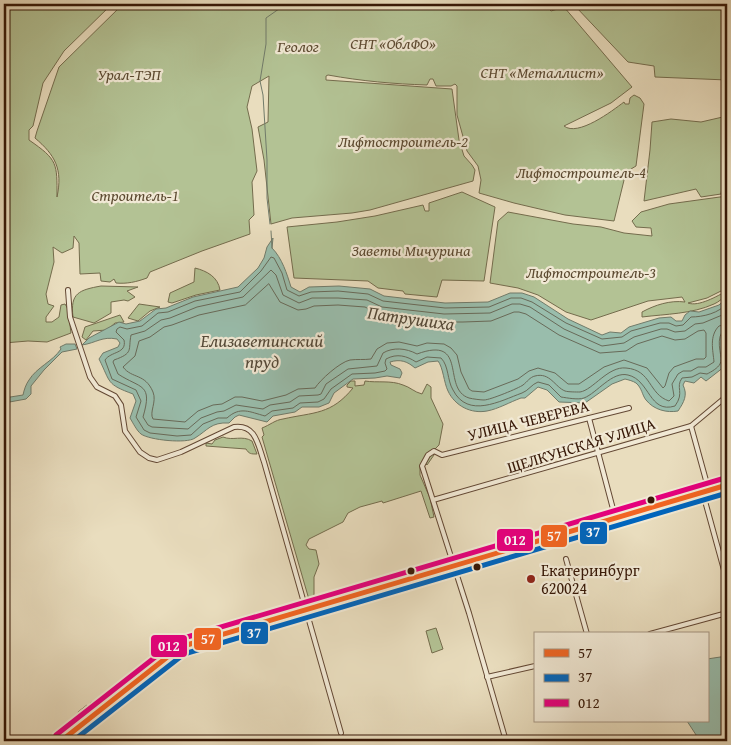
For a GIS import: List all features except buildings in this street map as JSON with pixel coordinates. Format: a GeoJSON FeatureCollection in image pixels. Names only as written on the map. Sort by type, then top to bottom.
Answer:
{"type":"FeatureCollection","features":[{"type":"Feature","properties":{"kind":"main road"},"geometry":{"type":"LineString","coordinates":[[61,741],[180,647],[727,485]]}},
{"type":"Feature","properties":{"kind":"street"},"geometry":{"type":"LineString","coordinates":[[68,290],[70,317],[90,377],[98,387],[115,396],[121,404],[125,431],[140,452],[157,460],[181,452],[234,427],[242,426],[249,429],[254,435],[264,462],[341,733]]}},
{"type":"Feature","properties":{"kind":"street","name":"ЩЕЛКУНСКАЯ УЛИЦА"},"geometry":{"type":"LineString","coordinates":[[434,500],[598,454],[682,427],[691,426],[727,396]]}},
{"type":"Feature","properties":{"kind":"street","name":"УЛИЦА ЧЕВЕРЕВА"},"geometry":{"type":"LineString","coordinates":[[434,500],[422,466],[428,455],[434,451],[442,455],[629,408]]}},
{"type":"Feature","properties":{"kind":"street"},"geometry":{"type":"LineString","coordinates":[[589,418],[613,508],[613,519]]}},
{"type":"Feature","properties":{"kind":"street"},"geometry":{"type":"LineString","coordinates":[[691,426],[706,484],[704,492],[705,501],[727,580]]}},
{"type":"Feature","properties":{"kind":"street"},"geometry":{"type":"LineString","coordinates":[[434,500],[506,741]]}},
{"type":"Feature","properties":{"kind":"street"},"geometry":{"type":"LineString","coordinates":[[566,559],[586,632]]}},
{"type":"Feature","properties":{"kind":"street"},"geometry":{"type":"LineString","coordinates":[[657,632],[727,612]]}},
{"type":"Feature","properties":{"kind":"street"},"geometry":{"type":"LineString","coordinates":[[486,677],[534,666]]}},
{"type":"Feature","properties":{"kind":"green space"},"geometry":{"type":"Polygon","coordinates":[[[4,4],[112,4],[64,51],[43,83],[33,126],[29,130],[29,140],[46,153],[54,163],[57,177],[57,197],[59,178],[56,163],[48,150],[35,138],[37,131],[59,67],[123,4],[544,4],[551,11],[564,7],[632,87],[611,103],[564,126],[578,128],[586,126],[624,102],[629,104],[630,98],[634,95],[640,98],[644,104],[636,166],[626,172],[614,221],[565,215],[479,193],[481,180],[478,166],[467,151],[457,115],[457,86],[455,84],[451,86],[436,86],[433,79],[430,79],[427,85],[402,84],[328,75],[326,80],[452,89],[459,140],[464,156],[475,170],[473,181],[370,210],[292,218],[271,224],[264,160],[258,127],[268,122],[269,76],[252,86],[247,107],[252,129],[257,171],[252,182],[254,215],[249,220],[250,234],[150,272],[147,278],[124,283],[116,283],[114,279],[110,282],[101,281],[100,273],[80,274],[79,243],[74,236],[73,248],[62,253],[53,247],[54,262],[46,294],[48,304],[54,306],[46,317],[46,322],[52,322],[59,317],[61,305],[65,304],[68,309],[71,333],[47,342],[4,343],[4,4]]]}},
{"type":"Feature","properties":{"kind":"green space"},"geometry":{"type":"Polygon","coordinates":[[[577,4],[727,4],[727,80],[655,77],[654,66],[628,62],[576,7],[577,4]]]}},
{"type":"Feature","properties":{"kind":"green space"},"geometry":{"type":"Polygon","coordinates":[[[727,116],[727,186],[722,187],[721,194],[701,197],[696,189],[644,201],[652,122],[671,119],[701,122],[727,116]]]}},
{"type":"Feature","properties":{"kind":"green space","name":"Заветы Мичурина"},"geometry":{"type":"Polygon","coordinates":[[[462,192],[495,207],[484,281],[442,280],[437,297],[405,294],[403,291],[378,288],[368,281],[294,278],[287,227],[375,216],[423,205],[425,211],[429,211],[429,203],[462,192]]]}},
{"type":"Feature","properties":{"kind":"green space","name":"Лифтостроитель-3"},"geometry":{"type":"Polygon","coordinates":[[[727,196],[727,288],[707,298],[688,303],[697,304],[727,291],[727,296],[706,307],[679,313],[642,317],[642,312],[657,305],[668,302],[685,302],[682,297],[648,301],[591,320],[566,312],[538,295],[518,288],[490,283],[498,221],[508,212],[601,227],[624,233],[652,236],[651,228],[636,227],[632,221],[641,212],[669,204],[727,196]]]}},
{"type":"Feature","properties":{"kind":"green space"},"geometry":{"type":"Polygon","coordinates":[[[195,268],[211,275],[219,285],[220,290],[172,303],[168,302],[170,293],[194,282],[195,268]]]}},
{"type":"Feature","properties":{"kind":"green space"},"geometry":{"type":"Polygon","coordinates":[[[101,286],[138,287],[127,291],[135,297],[128,301],[111,302],[111,313],[94,323],[73,317],[73,303],[78,294],[87,289],[101,286]]]}},
{"type":"Feature","properties":{"kind":"green space"},"geometry":{"type":"Polygon","coordinates":[[[139,304],[160,307],[150,311],[138,321],[128,318],[139,304]]]}},
{"type":"Feature","properties":{"kind":"green space"},"geometry":{"type":"Polygon","coordinates":[[[120,315],[124,322],[115,323],[107,330],[93,331],[86,340],[82,337],[85,327],[120,315]]]}},
{"type":"Feature","properties":{"kind":"green space"},"geometry":{"type":"Polygon","coordinates":[[[351,381],[355,381],[355,386],[364,385],[365,381],[398,383],[422,394],[427,384],[431,387],[431,398],[443,424],[439,445],[433,451],[434,455],[427,465],[425,463],[420,466],[420,475],[430,498],[434,517],[430,518],[421,491],[383,503],[382,501],[360,507],[348,513],[343,522],[309,539],[306,545],[309,549],[316,550],[319,564],[314,577],[314,603],[310,603],[262,437],[264,435],[262,428],[275,421],[329,408],[345,397],[353,388],[347,387],[351,381]]]}},
{"type":"Feature","properties":{"kind":"green space"},"geometry":{"type":"Polygon","coordinates":[[[223,437],[245,438],[252,441],[257,454],[250,453],[246,449],[206,446],[206,443],[212,444],[215,440],[223,437]]]}},
{"type":"Feature","properties":{"kind":"green space"},"geometry":{"type":"Polygon","coordinates":[[[436,628],[443,649],[432,653],[426,631],[436,628]]]}},
{"type":"Feature","properties":{"kind":"green space"},"geometry":{"type":"Polygon","coordinates":[[[98,699],[100,700],[80,717],[78,712],[87,705],[89,707],[90,703],[98,699]]]}},
{"type":"Feature","properties":{"kind":"water","name":"Елизаветинский пруд"},"geometry":{"type":"Polygon","coordinates":[[[273,238],[272,248],[281,261],[291,287],[300,292],[309,287],[339,286],[370,289],[384,296],[445,303],[488,302],[510,293],[522,293],[534,297],[568,319],[602,335],[610,332],[621,333],[629,327],[659,318],[671,317],[676,321],[682,321],[690,311],[699,312],[719,305],[727,298],[727,330],[723,350],[726,362],[724,367],[706,381],[701,377],[694,383],[685,381],[683,385],[685,398],[678,411],[669,412],[653,406],[646,400],[636,383],[625,379],[612,384],[585,403],[559,402],[547,390],[538,387],[525,398],[491,410],[481,412],[469,410],[459,405],[451,396],[438,361],[428,362],[415,368],[406,362],[397,361],[390,362],[391,365],[400,369],[402,373],[400,378],[387,376],[353,379],[334,393],[329,403],[319,407],[302,407],[295,412],[273,416],[267,422],[239,415],[229,423],[214,425],[195,438],[184,441],[159,439],[141,434],[130,418],[136,401],[133,394],[118,388],[110,382],[99,359],[103,353],[118,347],[120,343],[117,339],[107,338],[82,345],[89,338],[119,322],[126,324],[140,321],[156,309],[166,308],[193,297],[238,287],[258,268],[273,238]]]}},
{"type":"Feature","properties":{"kind":"water"},"geometry":{"type":"Polygon","coordinates":[[[66,344],[75,344],[77,349],[62,352],[31,386],[31,394],[26,399],[4,403],[4,398],[23,395],[32,375],[57,354],[61,349],[60,347],[66,344]]]}},
{"type":"Feature","properties":{"kind":"water"},"geometry":{"type":"Polygon","coordinates":[[[727,656],[727,738],[721,741],[700,741],[688,722],[708,722],[708,659],[727,656]]]}},
{"type":"Feature","properties":{"kind":"waterway"},"geometry":{"type":"LineString","coordinates":[[270,224],[267,198],[263,95],[260,81],[266,44],[266,18],[286,4]]}},
{"type":"Feature","properties":{"kind":"waterway"},"geometry":{"type":"LineString","coordinates":[[271,231],[272,248]]}},
{"type":"Feature","properties":{"kind":"transit line","name":"012"},"geometry":{"type":"LineString","coordinates":[[56,735],[177,640],[725,478]]}},
{"type":"Feature","properties":{"kind":"transit line","name":"57"},"geometry":{"type":"LineString","coordinates":[[61,741],[180,647],[727,485]]}},
{"type":"Feature","properties":{"kind":"transit line","name":"37"},"geometry":{"type":"LineString","coordinates":[[73,741],[184,654],[727,493]]}},
{"type":"Feature","properties":{"kind":"place","name":"Екатеринбург 620024"},"geometry":{"type":"Point","coordinates":[531,579]}},
{"type":"Feature","properties":{"kind":"park label","name":"СНТ «ОблФО»"},"geometry":{"type":"Point","coordinates":[393,43]}},
{"type":"Feature","properties":{"kind":"park label","name":"Геолог"},"geometry":{"type":"Point","coordinates":[298,46]}},
{"type":"Feature","properties":{"kind":"park label","name":"СНТ «Металлист»"},"geometry":{"type":"Point","coordinates":[542,72]}},
{"type":"Feature","properties":{"kind":"park label","name":"Урал-ТЭП"},"geometry":{"type":"Point","coordinates":[129,74]}},
{"type":"Feature","properties":{"kind":"park label","name":"Лифтостроитель-2"},"geometry":{"type":"Point","coordinates":[403,141]}},
{"type":"Feature","properties":{"kind":"park label","name":"Лифтостроитель-4"},"geometry":{"type":"Point","coordinates":[581,172]}},
{"type":"Feature","properties":{"kind":"park label","name":"Строитель-1"},"geometry":{"type":"Point","coordinates":[135,195]}},
{"type":"Feature","properties":{"kind":"water label","name":"Патрушиха"},"geometry":{"type":"Point","coordinates":[411,318]}}]}
